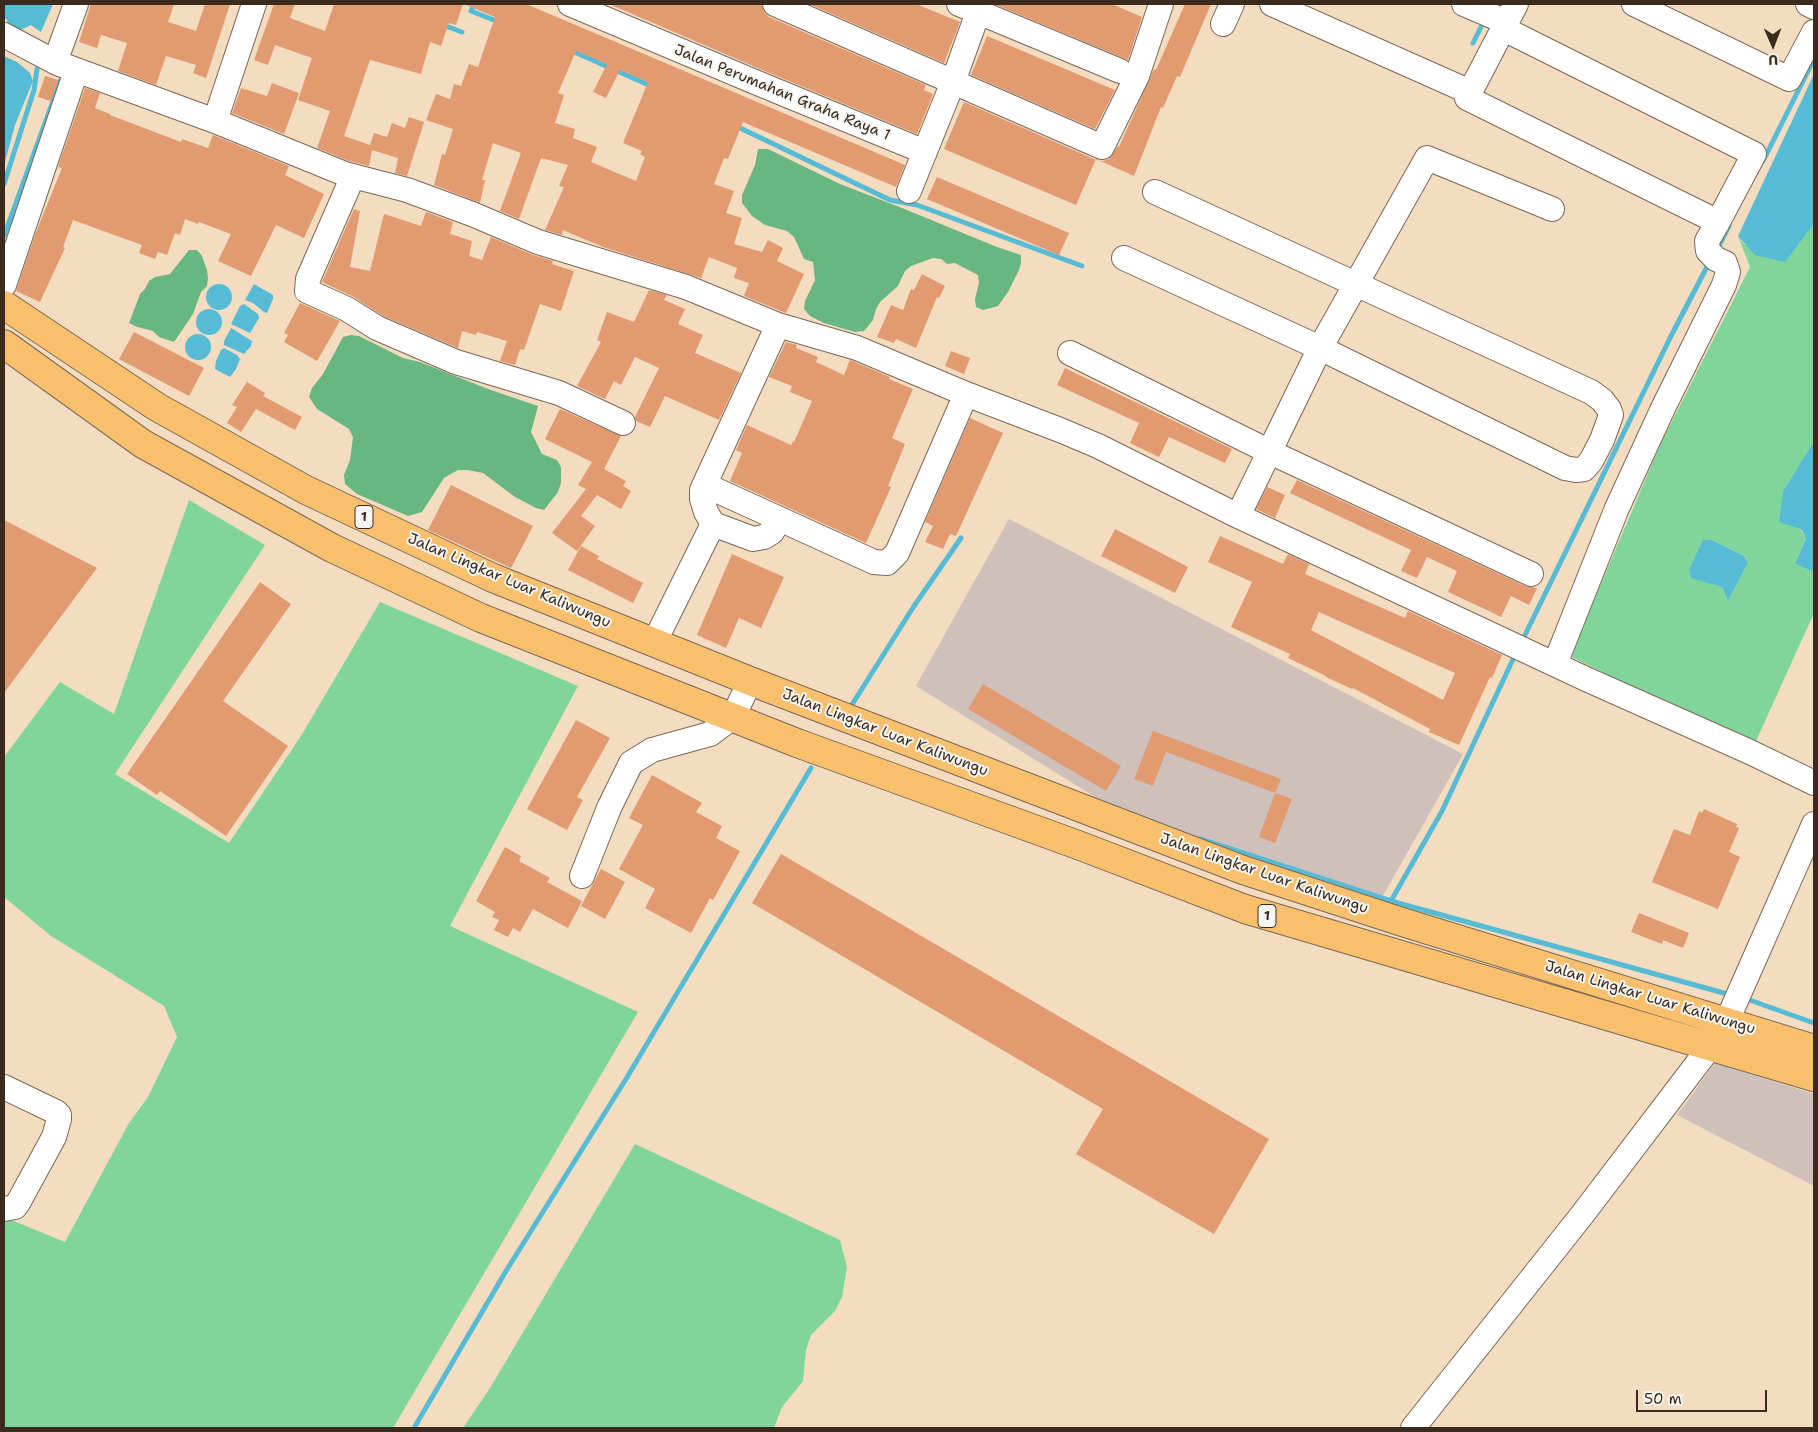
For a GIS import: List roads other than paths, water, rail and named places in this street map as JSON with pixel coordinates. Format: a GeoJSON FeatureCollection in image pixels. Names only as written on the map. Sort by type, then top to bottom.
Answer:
{"type":"FeatureCollection","features":[{"type":"Feature","properties":{"kind":"highway","name":"Jalan Lingkar Luar Kaliwungu"},"geometry":{"type":"LineString","coordinates":[[4,305],[156,406],[306,490],[493,578],[750,681],[1243,870],[1399,921],[1733,1004],[1814,1049]]}},
{"type":"Feature","properties":{"kind":"highway","name":"Jalan Lingkar Luar Kaliwungu"},"geometry":{"type":"LineString","coordinates":[[4,344],[143,444],[332,548],[481,618],[797,743],[1078,845],[1246,909],[1814,1077]]}},
{"type":"Feature","properties":{"kind":"street"},"geometry":{"type":"LineString","coordinates":[[4,285],[65,66],[76,4]]}},
{"type":"Feature","properties":{"kind":"street"},"geometry":{"type":"LineString","coordinates":[[215,121],[254,4]]}},
{"type":"Feature","properties":{"kind":"street","name":"Jalan Perumahan Graha Raya 1"},"geometry":{"type":"LineString","coordinates":[[570,4],[925,152]]}},
{"type":"Feature","properties":{"kind":"street"},"geometry":{"type":"LineString","coordinates":[[776,4],[1102,147],[1137,76],[1161,4]]}},
{"type":"Feature","properties":{"kind":"street"},"geometry":{"type":"LineString","coordinates":[[1272,4],[1470,92]]}},
{"type":"Feature","properties":{"kind":"street"},"geometry":{"type":"LineString","coordinates":[[1464,4],[1508,18],[1754,154],[1707,241],[1708,251],[1724,264],[1728,272],[1724,285],[1672,389],[1617,508],[1555,664]]}},
{"type":"Feature","properties":{"kind":"street"},"geometry":{"type":"LineString","coordinates":[[1634,4],[1789,79],[1814,32]]}},
{"type":"Feature","properties":{"kind":"street"},"geometry":{"type":"LineString","coordinates":[[1808,4],[1814,7]]}},
{"type":"Feature","properties":{"kind":"street"},"geometry":{"type":"LineString","coordinates":[[909,191],[953,82],[972,7],[1120,71]]}},
{"type":"Feature","properties":{"kind":"street"},"geometry":{"type":"LineString","coordinates":[[1508,18],[1467,98],[1718,222]]}},
{"type":"Feature","properties":{"kind":"street"},"geometry":{"type":"LineString","coordinates":[[4,34],[65,66],[215,121],[345,174],[408,190],[538,242],[686,287],[778,325],[857,348],[966,394],[1009,409],[1098,446],[1238,516],[1814,783]]}},
{"type":"Feature","properties":{"kind":"street"},"geometry":{"type":"LineString","coordinates":[[1238,516],[1320,348],[1427,158],[1552,209]]}},
{"type":"Feature","properties":{"kind":"street"},"geometry":{"type":"LineString","coordinates":[[353,176],[308,279],[307,291],[347,310],[377,328],[447,358],[559,393],[623,423]]}},
{"type":"Feature","properties":{"kind":"street"},"geometry":{"type":"LineString","coordinates":[[1124,258],[1320,348],[1565,468],[1584,469],[1591,461],[1602,440],[1611,415],[1602,400],[1591,392],[1354,285],[1155,192]]}},
{"type":"Feature","properties":{"kind":"street"},"geometry":{"type":"LineString","coordinates":[[778,325],[704,487],[702,499],[706,512],[713,524],[753,539],[764,537],[772,532],[780,519]]}},
{"type":"Feature","properties":{"kind":"street"},"geometry":{"type":"LineString","coordinates":[[1070,353],[1270,452],[1531,574]]}},
{"type":"Feature","properties":{"kind":"street"},"geometry":{"type":"LineString","coordinates":[[704,487],[874,562],[887,563],[897,553],[966,394]]}},
{"type":"Feature","properties":{"kind":"street"},"geometry":{"type":"LineString","coordinates":[[654,643],[713,524]]}},
{"type":"Feature","properties":{"kind":"street"},"geometry":{"type":"LineString","coordinates":[[582,876],[609,808],[632,763],[652,750],[710,734],[733,717],[750,681]]}},
{"type":"Feature","properties":{"kind":"street"},"geometry":{"type":"LineString","coordinates":[[1733,1004],[1814,824]]}},
{"type":"Feature","properties":{"kind":"street"},"geometry":{"type":"LineString","coordinates":[[1413,1428],[1582,1215],[1710,1047]]}},
{"type":"Feature","properties":{"kind":"street"},"geometry":{"type":"LineString","coordinates":[[4,1087],[59,1115],[54,1137],[18,1203],[15,1207],[4,1210]]}},
{"type":"Feature","properties":{"kind":"water"},"geometry":{"type":"Polygon","coordinates":[[[4,4],[53,4],[41,32],[31,25],[17,32],[7,28],[7,20],[4,17],[4,4]]]}},
{"type":"Feature","properties":{"kind":"water"},"geometry":{"type":"Polygon","coordinates":[[[4,56],[17,62],[30,73],[33,81],[15,125],[4,166],[4,56]]]}},
{"type":"Feature","properties":{"kind":"water"},"geometry":{"type":"Polygon","coordinates":[[[1814,74],[1814,224],[1785,262],[1755,255],[1738,236],[1814,74]]]}},
{"type":"Feature","properties":{"kind":"water"},"geometry":{"type":"Polygon","coordinates":[[[219,284],[228,288],[232,297],[228,306],[219,310],[210,306],[206,297],[210,288],[219,284]]]}},
{"type":"Feature","properties":{"kind":"water"},"geometry":{"type":"Polygon","coordinates":[[[254,284],[273,295],[267,313],[245,300],[254,284]]]}},
{"type":"Feature","properties":{"kind":"water"},"geometry":{"type":"Polygon","coordinates":[[[244,304],[258,314],[259,318],[250,333],[231,324],[240,306],[244,304]]]}},
{"type":"Feature","properties":{"kind":"water"},"geometry":{"type":"Polygon","coordinates":[[[209,309],[218,313],[222,322],[218,331],[209,335],[200,331],[196,322],[200,313],[209,309]]]}},
{"type":"Feature","properties":{"kind":"water"},"geometry":{"type":"Polygon","coordinates":[[[231,328],[252,341],[251,346],[244,354],[224,345],[224,341],[231,328]]]}},
{"type":"Feature","properties":{"kind":"water"},"geometry":{"type":"Polygon","coordinates":[[[198,334],[207,338],[211,347],[207,356],[198,360],[189,356],[185,347],[189,338],[198,334]]]}},
{"type":"Feature","properties":{"kind":"water"},"geometry":{"type":"Polygon","coordinates":[[[224,348],[237,355],[240,359],[230,377],[215,369],[216,361],[221,350],[224,348]]]}},
{"type":"Feature","properties":{"kind":"water"},"geometry":{"type":"Polygon","coordinates":[[[1814,441],[1814,572],[1795,564],[1806,538],[1802,530],[1779,522],[1783,491],[1814,441]]]}},
{"type":"Feature","properties":{"kind":"water"},"geometry":{"type":"Polygon","coordinates":[[[1703,540],[1712,540],[1744,556],[1748,563],[1728,601],[1722,587],[1691,578],[1689,570],[1703,540]]]}},
{"type":"Feature","properties":{"kind":"waterway"},"geometry":{"type":"LineString","coordinates":[[474,4],[471,11],[499,22]]}},
{"type":"Feature","properties":{"kind":"waterway"},"geometry":{"type":"LineString","coordinates":[[443,25],[462,32]]}},
{"type":"Feature","properties":{"kind":"waterway"},"geometry":{"type":"LineString","coordinates":[[1473,43],[1482,25]]}},
{"type":"Feature","properties":{"kind":"waterway"},"geometry":{"type":"LineString","coordinates":[[570,50],[651,86]]}},
{"type":"Feature","properties":{"kind":"waterway"},"geometry":{"type":"LineString","coordinates":[[1763,161],[1814,59]]}},
{"type":"Feature","properties":{"kind":"waterway"},"geometry":{"type":"LineString","coordinates":[[4,184],[34,90],[37,69]]}},
{"type":"Feature","properties":{"kind":"waterway"},"geometry":{"type":"LineString","coordinates":[[4,236],[61,79]]}},
{"type":"Feature","properties":{"kind":"waterway"},"geometry":{"type":"LineString","coordinates":[[736,126],[890,200],[917,205],[1082,266]]}},
{"type":"Feature","properties":{"kind":"waterway"},"geometry":{"type":"LineString","coordinates":[[1717,250],[1729,226]]}},
{"type":"Feature","properties":{"kind":"waterway"},"geometry":{"type":"LineString","coordinates":[[1524,637],[1671,336],[1710,261]]}},
{"type":"Feature","properties":{"kind":"waterway"},"geometry":{"type":"LineString","coordinates":[[848,711],[914,606],[961,538]]}},
{"type":"Feature","properties":{"kind":"waterway"},"geometry":{"type":"LineString","coordinates":[[1391,901],[1442,811],[1515,655]]}},
{"type":"Feature","properties":{"kind":"waterway"},"geometry":{"type":"LineString","coordinates":[[414,1428],[506,1271],[626,1079],[811,768]]}},
{"type":"Feature","properties":{"kind":"waterway"},"geometry":{"type":"LineString","coordinates":[[1200,839],[1391,901],[1731,995]]}},
{"type":"Feature","properties":{"kind":"waterway"},"geometry":{"type":"LineString","coordinates":[[1744,998],[1814,1023]]}}]}
